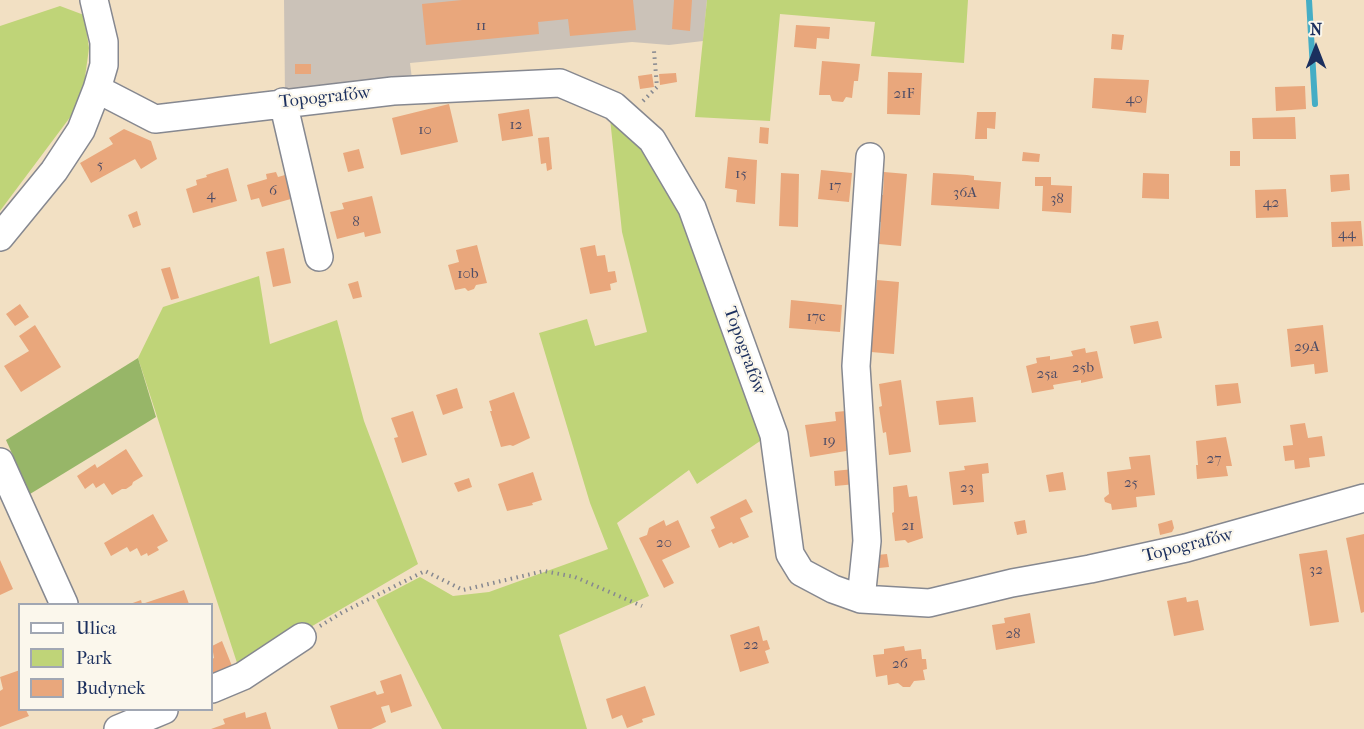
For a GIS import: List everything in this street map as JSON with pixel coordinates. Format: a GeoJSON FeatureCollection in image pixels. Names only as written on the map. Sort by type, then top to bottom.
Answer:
{"type":"FeatureCollection","features":[{"type":"Feature","properties":{"kind":"street"},"geometry":{"type":"LineString","coordinates":[[0,237],[54,171],[81,130],[104,65],[104,42],[94,0]]}},
{"type":"Feature","properties":{"kind":"street","name":"Topografów"},"geometry":{"type":"LineString","coordinates":[[97,89],[155,119],[393,90],[560,83],[614,106],[652,140],[692,208],[774,435],[790,554],[801,572],[833,589],[861,598],[929,603],[1012,583],[1186,548],[1364,498]]}},
{"type":"Feature","properties":{"kind":"street"},"geometry":{"type":"LineString","coordinates":[[283,102],[319,257]]}},
{"type":"Feature","properties":{"kind":"street"},"geometry":{"type":"LineString","coordinates":[[861,598],[867,541],[856,366],[870,156]]}},
{"type":"Feature","properties":{"kind":"street"},"geometry":{"type":"LineString","coordinates":[[0,462],[64,603]]}},
{"type":"Feature","properties":{"kind":"street"},"geometry":{"type":"LineString","coordinates":[[213,689],[243,676],[302,638]]}},
{"type":"Feature","properties":{"kind":"street"},"geometry":{"type":"LineString","coordinates":[[104,711],[111,729]]}},
{"type":"Feature","properties":{"kind":"street"},"geometry":{"type":"LineString","coordinates":[[117,729],[162,711]]}},
{"type":"Feature","properties":{"kind":"path"},"geometry":{"type":"LineString","coordinates":[[626,116],[657,87],[654,51]]}},
{"type":"Feature","properties":{"kind":"path"},"geometry":{"type":"LineString","coordinates":[[302,638],[343,612],[425,571],[464,590],[544,571],[575,577],[642,606]]}},
{"type":"Feature","properties":{"kind":"shaded area"},"geometry":{"type":"Polygon","coordinates":[[[284,0],[707,0],[703,41],[669,45],[632,42],[410,63],[412,79],[285,96],[284,0]]]}},
{"type":"Feature","properties":{"kind":"green space"},"geometry":{"type":"Polygon","coordinates":[[[707,0],[968,0],[964,63],[871,56],[875,22],[780,14],[770,121],[695,117],[707,0]]]}},
{"type":"Feature","properties":{"kind":"green space"},"geometry":{"type":"Polygon","coordinates":[[[60,6],[84,15],[89,48],[83,92],[71,116],[0,211],[0,26],[60,6]]]}},
{"type":"Feature","properties":{"kind":"green space"},"geometry":{"type":"Polygon","coordinates":[[[609,109],[664,166],[766,437],[697,484],[689,470],[617,523],[649,596],[559,635],[587,729],[442,729],[376,600],[420,577],[453,596],[489,592],[608,549],[590,503],[539,333],[587,319],[595,346],[647,332],[622,232],[609,109]]]}},
{"type":"Feature","properties":{"kind":"green space"},"geometry":{"type":"Polygon","coordinates":[[[259,276],[270,344],[337,320],[364,421],[418,564],[239,669],[138,358],[163,307],[259,276]]]}},
{"type":"Feature","properties":{"kind":"green space"},"geometry":{"type":"Polygon","coordinates":[[[138,358],[156,417],[30,494],[6,440],[138,358]]]}},
{"type":"Feature","properties":{"kind":"building"},"geometry":{"type":"Polygon","coordinates":[[[462,0],[633,0],[636,30],[570,36],[568,19],[538,22],[539,34],[426,45],[422,4],[462,0]]]}},
{"type":"Feature","properties":{"kind":"building"},"geometry":{"type":"Polygon","coordinates":[[[674,0],[692,0],[690,31],[672,29],[674,0]]]}},
{"type":"Feature","properties":{"kind":"building"},"geometry":{"type":"Polygon","coordinates":[[[796,25],[830,27],[829,39],[817,38],[816,49],[794,47],[796,25]]]}},
{"type":"Feature","properties":{"kind":"building"},"geometry":{"type":"Polygon","coordinates":[[[1112,34],[1124,35],[1122,50],[1111,49],[1112,34]]]}},
{"type":"Feature","properties":{"kind":"building"},"geometry":{"type":"Polygon","coordinates":[[[822,61],[860,64],[858,81],[854,81],[852,98],[846,97],[843,102],[832,101],[830,95],[819,95],[822,61]]]}},
{"type":"Feature","properties":{"kind":"building"},"geometry":{"type":"Polygon","coordinates":[[[295,64],[311,64],[311,74],[295,74],[295,64]]]}},
{"type":"Feature","properties":{"kind":"building"},"geometry":{"type":"Polygon","coordinates":[[[888,72],[922,73],[920,115],[887,114],[888,72]]]}},
{"type":"Feature","properties":{"kind":"building"},"geometry":{"type":"Polygon","coordinates":[[[676,73],[677,82],[660,85],[659,74],[676,73]]]}},
{"type":"Feature","properties":{"kind":"building"},"geometry":{"type":"Polygon","coordinates":[[[652,74],[654,87],[640,89],[638,76],[652,74]]]}},
{"type":"Feature","properties":{"kind":"building"},"geometry":{"type":"Polygon","coordinates":[[[1094,78],[1149,80],[1146,113],[1092,108],[1094,78]]]}},
{"type":"Feature","properties":{"kind":"building"},"geometry":{"type":"Polygon","coordinates":[[[1305,86],[1306,109],[1276,111],[1275,87],[1305,86]]]}},
{"type":"Feature","properties":{"kind":"building"},"geometry":{"type":"Polygon","coordinates":[[[449,104],[458,142],[401,155],[392,118],[449,104]]]}},
{"type":"Feature","properties":{"kind":"building"},"geometry":{"type":"Polygon","coordinates":[[[529,109],[533,136],[502,141],[498,114],[529,109]]]}},
{"type":"Feature","properties":{"kind":"building"},"geometry":{"type":"Polygon","coordinates":[[[977,112],[996,112],[995,129],[987,128],[987,139],[975,139],[977,112]]]}},
{"type":"Feature","properties":{"kind":"building"},"geometry":{"type":"Polygon","coordinates":[[[1295,117],[1296,139],[1253,139],[1252,118],[1295,117]]]}},
{"type":"Feature","properties":{"kind":"building"},"geometry":{"type":"Polygon","coordinates":[[[760,127],[769,128],[768,144],[759,143],[760,127]]]}},
{"type":"Feature","properties":{"kind":"building"},"geometry":{"type":"Polygon","coordinates":[[[124,129],[151,141],[157,159],[141,169],[135,159],[91,183],[80,163],[113,144],[109,138],[124,129]]]}},
{"type":"Feature","properties":{"kind":"building"},"geometry":{"type":"Polygon","coordinates":[[[549,137],[552,169],[547,171],[546,163],[541,164],[538,138],[549,137]]]}},
{"type":"Feature","properties":{"kind":"building"},"geometry":{"type":"Polygon","coordinates":[[[359,149],[364,168],[348,172],[343,153],[359,149]]]}},
{"type":"Feature","properties":{"kind":"building"},"geometry":{"type":"Polygon","coordinates":[[[1230,151],[1240,151],[1240,166],[1230,166],[1230,151]]]}},
{"type":"Feature","properties":{"kind":"building"},"geometry":{"type":"Polygon","coordinates":[[[1023,152],[1040,154],[1039,162],[1022,161],[1023,152]]]}},
{"type":"Feature","properties":{"kind":"building"},"geometry":{"type":"Polygon","coordinates":[[[728,157],[757,160],[755,204],[736,202],[737,190],[725,188],[728,157]]]}},
{"type":"Feature","properties":{"kind":"building"},"geometry":{"type":"Polygon","coordinates":[[[228,168],[237,201],[193,213],[186,189],[197,185],[196,180],[207,177],[206,175],[228,168]]]}},
{"type":"Feature","properties":{"kind":"building"},"geometry":{"type":"Polygon","coordinates":[[[821,170],[852,173],[849,202],[818,199],[821,170]]]}},
{"type":"Feature","properties":{"kind":"building"},"geometry":{"type":"Polygon","coordinates":[[[276,172],[278,177],[292,173],[298,197],[262,207],[259,198],[251,200],[247,185],[267,179],[266,174],[276,172]]]}},
{"type":"Feature","properties":{"kind":"building"},"geometry":{"type":"Polygon","coordinates":[[[884,172],[907,174],[901,246],[879,244],[881,222],[877,221],[879,195],[883,195],[884,172]]]}},
{"type":"Feature","properties":{"kind":"building"},"geometry":{"type":"Polygon","coordinates":[[[781,173],[799,174],[798,227],[779,226],[781,173]]]}},
{"type":"Feature","properties":{"kind":"building"},"geometry":{"type":"Polygon","coordinates":[[[933,173],[967,175],[974,176],[974,180],[1001,182],[999,209],[931,205],[933,173]]]}},
{"type":"Feature","properties":{"kind":"building"},"geometry":{"type":"Polygon","coordinates":[[[1143,173],[1169,174],[1169,199],[1142,198],[1143,173]]]}},
{"type":"Feature","properties":{"kind":"building"},"geometry":{"type":"Polygon","coordinates":[[[1349,174],[1350,190],[1331,192],[1330,175],[1349,174]]]}},
{"type":"Feature","properties":{"kind":"building"},"geometry":{"type":"Polygon","coordinates":[[[1035,177],[1051,177],[1051,185],[1072,186],[1071,213],[1042,211],[1043,186],[1035,186],[1035,177]]]}},
{"type":"Feature","properties":{"kind":"building"},"geometry":{"type":"Polygon","coordinates":[[[1286,189],[1288,217],[1256,218],[1255,190],[1286,189]]]}},
{"type":"Feature","properties":{"kind":"building"},"geometry":{"type":"Polygon","coordinates":[[[372,196],[381,233],[365,237],[364,232],[337,239],[330,212],[344,209],[342,203],[372,196]]]}},
{"type":"Feature","properties":{"kind":"building"},"geometry":{"type":"Polygon","coordinates":[[[137,211],[141,225],[133,228],[128,215],[137,211]]]}},
{"type":"Feature","properties":{"kind":"building"},"geometry":{"type":"Polygon","coordinates":[[[1361,221],[1363,246],[1332,247],[1331,222],[1361,221]]]}},
{"type":"Feature","properties":{"kind":"building"},"geometry":{"type":"Polygon","coordinates":[[[477,245],[487,283],[476,285],[474,289],[468,291],[465,288],[455,290],[448,265],[459,262],[456,250],[477,245]]]}},
{"type":"Feature","properties":{"kind":"building"},"geometry":{"type":"Polygon","coordinates":[[[595,245],[597,256],[605,255],[608,272],[615,271],[617,282],[610,284],[611,290],[590,294],[580,248],[595,245]]]}},
{"type":"Feature","properties":{"kind":"building"},"geometry":{"type":"Polygon","coordinates":[[[284,248],[291,283],[273,287],[266,252],[284,248]]]}},
{"type":"Feature","properties":{"kind":"building"},"geometry":{"type":"Polygon","coordinates":[[[170,267],[179,298],[171,300],[161,269],[170,267]]]}},
{"type":"Feature","properties":{"kind":"building"},"geometry":{"type":"Polygon","coordinates":[[[877,280],[899,282],[894,354],[871,352],[872,303],[875,303],[877,280]]]}},
{"type":"Feature","properties":{"kind":"building"},"geometry":{"type":"Polygon","coordinates":[[[358,281],[362,297],[353,299],[348,284],[358,281]]]}},
{"type":"Feature","properties":{"kind":"building"},"geometry":{"type":"Polygon","coordinates":[[[791,300],[842,305],[840,332],[789,328],[791,300]]]}},
{"type":"Feature","properties":{"kind":"building"},"geometry":{"type":"Polygon","coordinates":[[[20,304],[29,317],[15,326],[6,314],[20,304]]]}},
{"type":"Feature","properties":{"kind":"building"},"geometry":{"type":"Polygon","coordinates":[[[1158,321],[1162,338],[1134,344],[1130,326],[1158,321]]]}},
{"type":"Feature","properties":{"kind":"building"},"geometry":{"type":"Polygon","coordinates":[[[35,325],[61,367],[21,392],[4,366],[29,351],[19,336],[35,325]]]}},
{"type":"Feature","properties":{"kind":"building"},"geometry":{"type":"Polygon","coordinates":[[[1323,325],[1328,372],[1315,374],[1314,364],[1291,367],[1287,329],[1323,325]]]}},
{"type":"Feature","properties":{"kind":"building"},"geometry":{"type":"Polygon","coordinates":[[[1085,348],[1086,353],[1097,351],[1103,378],[1081,383],[1081,380],[1053,385],[1054,389],[1032,393],[1026,366],[1037,363],[1036,358],[1050,356],[1050,360],[1073,356],[1071,351],[1085,348]]]}},
{"type":"Feature","properties":{"kind":"building"},"geometry":{"type":"Polygon","coordinates":[[[901,380],[911,452],[889,455],[879,407],[882,406],[879,384],[901,380]]]}},
{"type":"Feature","properties":{"kind":"building"},"geometry":{"type":"Polygon","coordinates":[[[1238,383],[1241,403],[1217,406],[1215,385],[1238,383]]]}},
{"type":"Feature","properties":{"kind":"building"},"geometry":{"type":"Polygon","coordinates":[[[457,388],[463,408],[443,415],[436,395],[457,388]]]}},
{"type":"Feature","properties":{"kind":"building"},"geometry":{"type":"Polygon","coordinates":[[[514,392],[530,438],[513,446],[501,447],[489,401],[514,392]]]}},
{"type":"Feature","properties":{"kind":"building"},"geometry":{"type":"Polygon","coordinates":[[[973,397],[976,422],[939,425],[936,401],[973,397]]]}},
{"type":"Feature","properties":{"kind":"building"},"geometry":{"type":"Polygon","coordinates":[[[413,411],[427,455],[402,463],[394,438],[398,437],[391,418],[413,411]]]}},
{"type":"Feature","properties":{"kind":"building"},"geometry":{"type":"Polygon","coordinates":[[[846,411],[852,450],[810,457],[805,425],[836,421],[835,412],[846,411]]]}},
{"type":"Feature","properties":{"kind":"building"},"geometry":{"type":"Polygon","coordinates":[[[1305,423],[1308,438],[1322,436],[1325,456],[1309,458],[1310,467],[1295,469],[1294,460],[1285,461],[1283,446],[1293,445],[1290,425],[1305,423]]]}},
{"type":"Feature","properties":{"kind":"building"},"geometry":{"type":"Polygon","coordinates":[[[1226,437],[1232,466],[1226,466],[1228,476],[1197,479],[1196,441],[1226,437]]]}},
{"type":"Feature","properties":{"kind":"building"},"geometry":{"type":"Polygon","coordinates":[[[126,449],[143,476],[126,489],[112,495],[104,483],[96,488],[93,483],[85,489],[77,476],[95,464],[97,468],[126,449]]]}},
{"type":"Feature","properties":{"kind":"building"},"geometry":{"type":"Polygon","coordinates":[[[1150,455],[1155,495],[1136,497],[1137,507],[1112,510],[1111,504],[1105,502],[1104,498],[1109,494],[1107,472],[1131,469],[1129,457],[1150,455]]]}},
{"type":"Feature","properties":{"kind":"building"},"geometry":{"type":"Polygon","coordinates":[[[988,463],[989,473],[982,474],[984,502],[953,505],[949,472],[965,470],[964,466],[988,463]]]}},
{"type":"Feature","properties":{"kind":"building"},"geometry":{"type":"Polygon","coordinates":[[[854,469],[856,484],[835,486],[834,471],[854,469]]]}},
{"type":"Feature","properties":{"kind":"building"},"geometry":{"type":"Polygon","coordinates":[[[533,472],[542,500],[532,503],[533,505],[507,511],[498,484],[533,472]]]}},
{"type":"Feature","properties":{"kind":"building"},"geometry":{"type":"Polygon","coordinates":[[[1063,472],[1066,490],[1049,492],[1046,475],[1063,472]]]}},
{"type":"Feature","properties":{"kind":"building"},"geometry":{"type":"Polygon","coordinates":[[[469,478],[472,487],[458,492],[454,483],[469,478]]]}},
{"type":"Feature","properties":{"kind":"building"},"geometry":{"type":"Polygon","coordinates":[[[907,485],[909,497],[917,496],[923,538],[908,543],[905,540],[895,541],[892,513],[894,512],[893,487],[907,485]]]}},
{"type":"Feature","properties":{"kind":"building"},"geometry":{"type":"Polygon","coordinates":[[[746,499],[753,512],[740,518],[749,537],[719,548],[711,530],[715,528],[710,517],[746,499]]]}},
{"type":"Feature","properties":{"kind":"building"},"geometry":{"type":"Polygon","coordinates":[[[153,514],[168,541],[157,547],[159,550],[148,556],[147,553],[141,556],[137,548],[130,552],[127,547],[111,556],[104,543],[153,514]]]}},
{"type":"Feature","properties":{"kind":"building"},"geometry":{"type":"Polygon","coordinates":[[[664,520],[666,526],[678,520],[690,547],[662,560],[674,583],[664,588],[639,538],[647,535],[649,528],[664,520]]]}},
{"type":"Feature","properties":{"kind":"building"},"geometry":{"type":"Polygon","coordinates":[[[1025,520],[1027,533],[1017,535],[1014,522],[1025,520]]]}},
{"type":"Feature","properties":{"kind":"building"},"geometry":{"type":"Polygon","coordinates":[[[1172,520],[1174,528],[1172,532],[1160,535],[1158,524],[1172,520]]]}},
{"type":"Feature","properties":{"kind":"building"},"geometry":{"type":"Polygon","coordinates":[[[1364,534],[1364,612],[1361,613],[1346,538],[1364,534]]]}},
{"type":"Feature","properties":{"kind":"building"},"geometry":{"type":"Polygon","coordinates":[[[1327,550],[1339,622],[1310,626],[1299,554],[1327,550]]]}},
{"type":"Feature","properties":{"kind":"building"},"geometry":{"type":"Polygon","coordinates":[[[887,554],[889,567],[879,568],[877,555],[887,554]]]}},
{"type":"Feature","properties":{"kind":"building"},"geometry":{"type":"Polygon","coordinates":[[[0,560],[13,589],[0,595],[0,560]]]}},
{"type":"Feature","properties":{"kind":"building"},"geometry":{"type":"Polygon","coordinates":[[[184,590],[189,603],[145,603],[184,590]]]}},
{"type":"Feature","properties":{"kind":"building"},"geometry":{"type":"Polygon","coordinates":[[[1186,597],[1187,602],[1198,600],[1204,630],[1174,636],[1167,601],[1186,597]]]}},
{"type":"Feature","properties":{"kind":"building"},"geometry":{"type":"Polygon","coordinates":[[[1030,613],[1035,643],[996,650],[992,625],[1005,623],[1004,618],[1030,613]]]}},
{"type":"Feature","properties":{"kind":"building"},"geometry":{"type":"Polygon","coordinates":[[[759,626],[763,641],[767,640],[770,649],[765,651],[769,663],[740,672],[730,635],[759,626]]]}},
{"type":"Feature","properties":{"kind":"building"},"geometry":{"type":"Polygon","coordinates":[[[222,641],[232,666],[213,674],[214,658],[213,646],[222,641]]]}},
{"type":"Feature","properties":{"kind":"building"},"geometry":{"type":"Polygon","coordinates":[[[904,646],[905,651],[921,649],[922,659],[926,659],[927,669],[923,670],[925,680],[914,681],[910,687],[903,687],[898,683],[888,685],[887,675],[876,677],[873,655],[884,654],[884,649],[904,646]]]}},
{"type":"Feature","properties":{"kind":"building"},"geometry":{"type":"Polygon","coordinates":[[[18,671],[18,711],[26,711],[29,716],[0,727],[0,691],[3,689],[0,677],[18,671]]]}},
{"type":"Feature","properties":{"kind":"building"},"geometry":{"type":"Polygon","coordinates":[[[401,674],[412,706],[391,713],[389,705],[381,707],[386,722],[371,729],[338,729],[330,706],[375,691],[377,695],[384,693],[380,681],[401,674]]]}},
{"type":"Feature","properties":{"kind":"building"},"geometry":{"type":"Polygon","coordinates":[[[645,686],[655,715],[642,719],[643,722],[627,728],[622,715],[612,719],[606,699],[645,686]]]}},
{"type":"Feature","properties":{"kind":"building"},"geometry":{"type":"Polygon","coordinates":[[[245,712],[246,718],[266,712],[271,729],[211,729],[225,724],[223,719],[245,712]]]}},
{"type":"Feature","properties":{"kind":"waterway"},"geometry":{"type":"LineString","coordinates":[[1309,0],[1315,104]]}}]}
